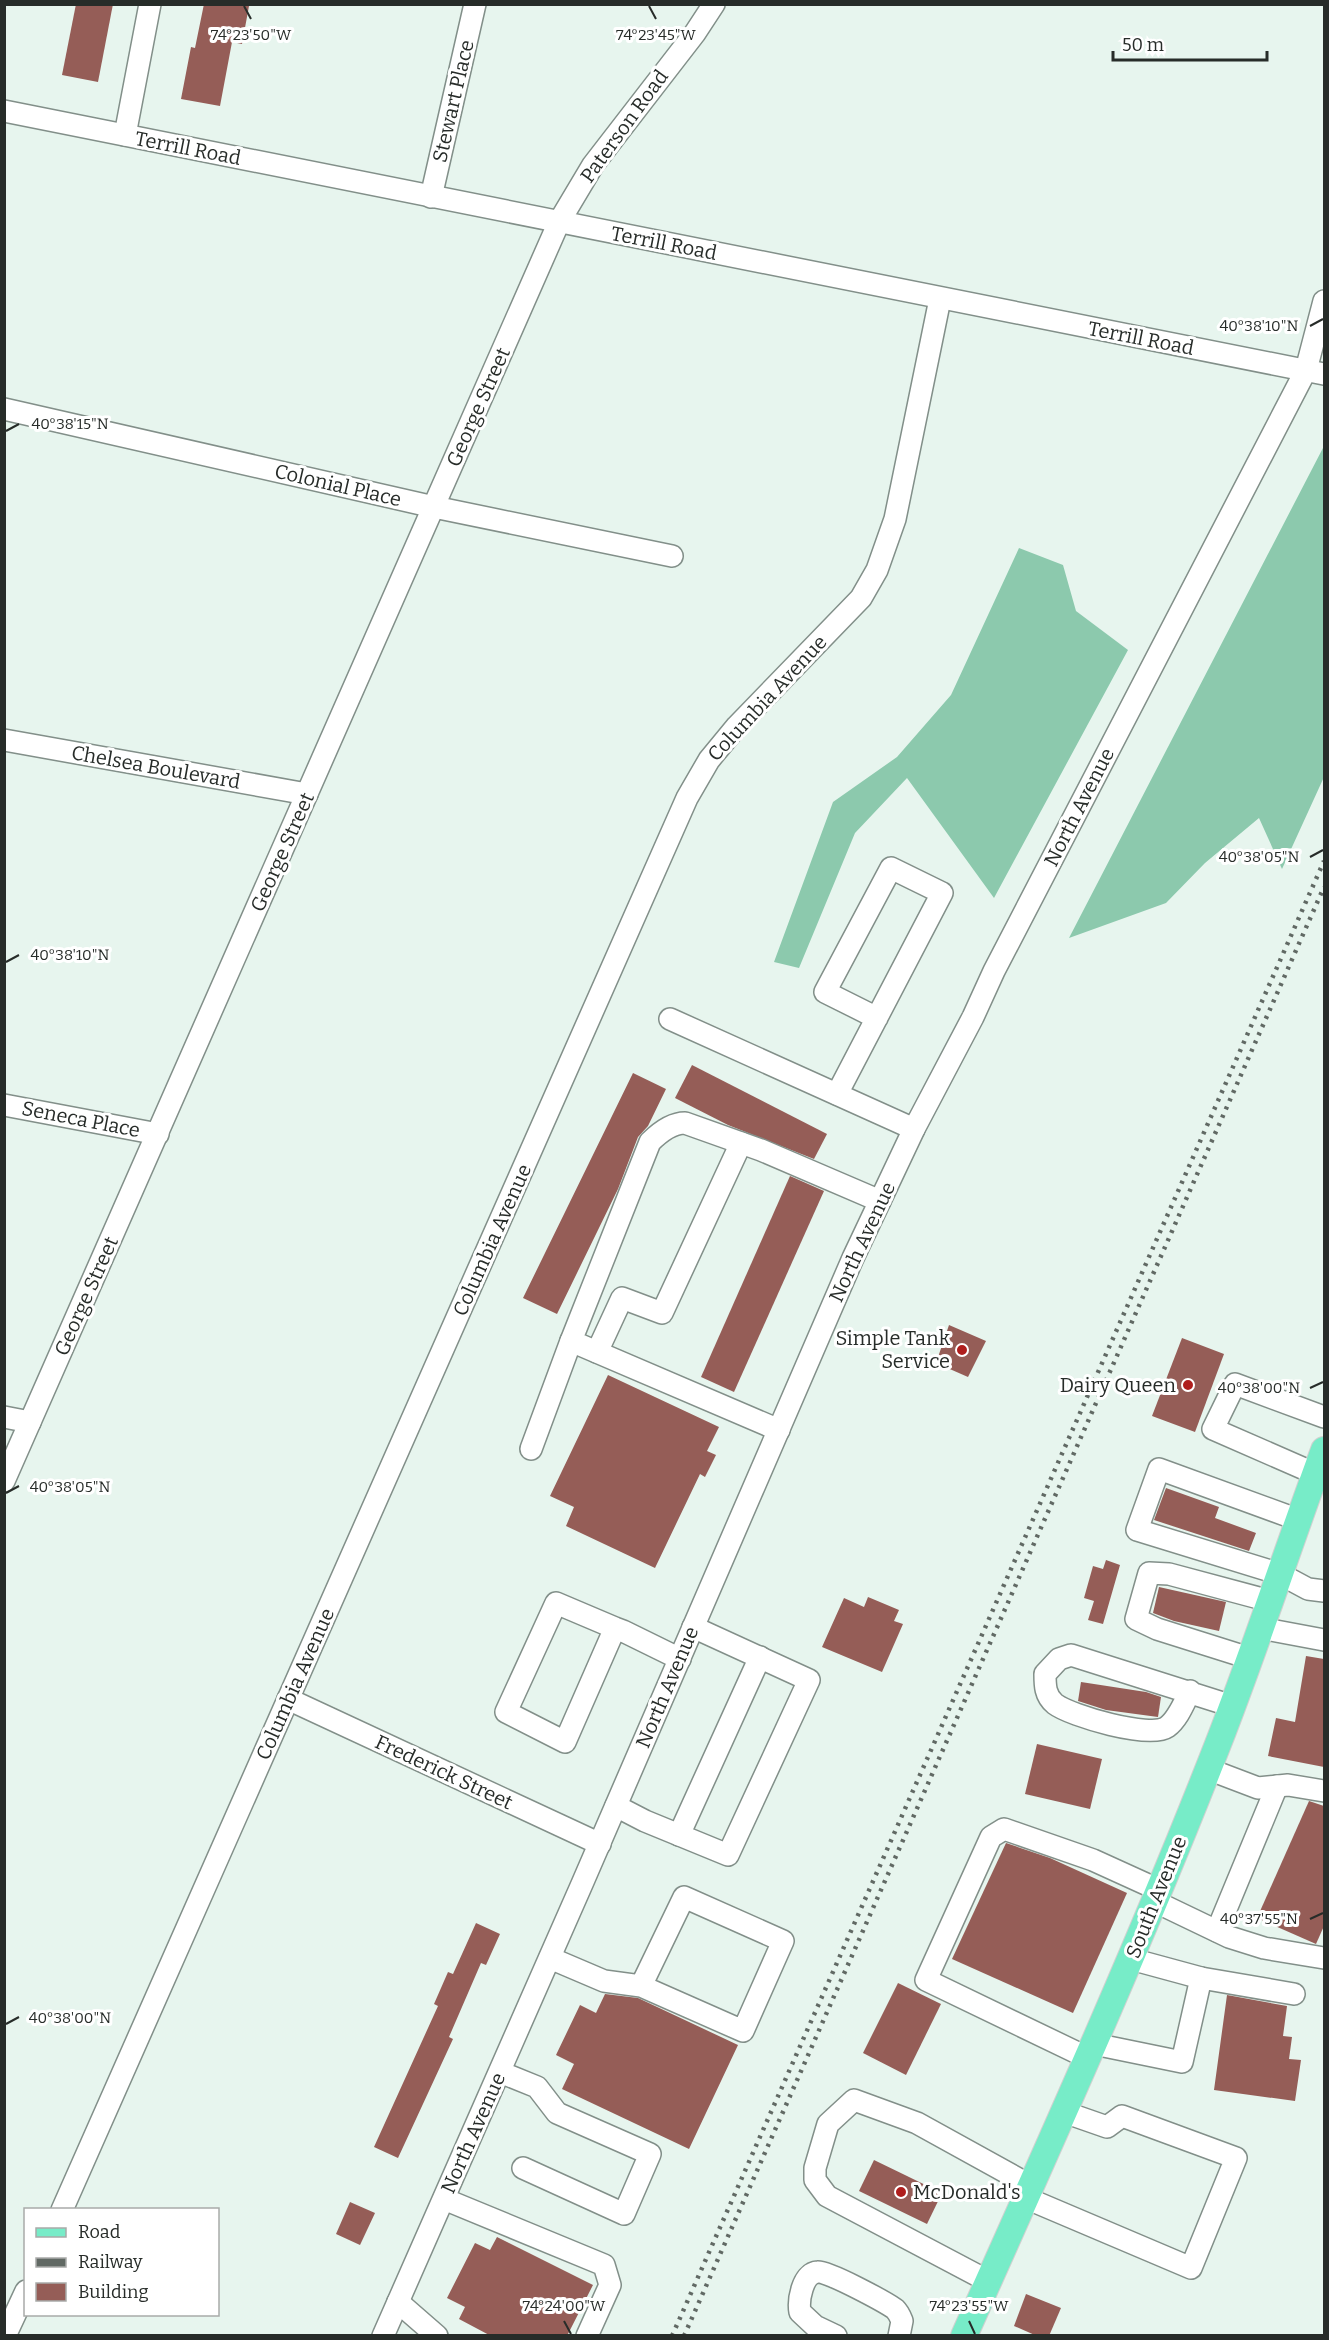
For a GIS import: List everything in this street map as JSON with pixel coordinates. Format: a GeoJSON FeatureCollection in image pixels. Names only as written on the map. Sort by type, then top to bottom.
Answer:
{"type":"FeatureCollection","features":[{"type":"Feature","properties":{"kind":"main road","name":"South Avenue"},"geometry":{"type":"LineString","coordinates":[[964,2336],[1131,1959],[1232,1706],[1324,1450]]}},
{"type":"Feature","properties":{"kind":"street"},"geometry":{"type":"LineString","coordinates":[[125,135],[150,4]]}},
{"type":"Feature","properties":{"kind":"street","name":"Stewart Place"},"geometry":{"type":"LineString","coordinates":[[431,196],[475,4]]}},
{"type":"Feature","properties":{"kind":"street","name":"Paterson Road"},"geometry":{"type":"LineString","coordinates":[[559,222],[593,165],[695,33],[714,4]]}},
{"type":"Feature","properties":{"kind":"street","name":"Terrill Road"},"geometry":{"type":"LineString","coordinates":[[4,111],[1315,372]]}},
{"type":"Feature","properties":{"kind":"street","name":"George Street"},"geometry":{"type":"LineString","coordinates":[[4,1481],[559,222]]}},
{"type":"Feature","properties":{"kind":"street","name":"Columbia Avenue"},"geometry":{"type":"LineString","coordinates":[[63,2208],[687,798],[709,760],[730,734],[861,598],[877,570],[895,519],[940,299]]}},
{"type":"Feature","properties":{"kind":"street","name":"North Avenue"},"geometry":{"type":"LineString","coordinates":[[383,2336],[600,1844],[853,1258],[914,1129],[1315,372],[1324,302]]}},
{"type":"Feature","properties":{"kind":"street","name":"Colonial Place"},"geometry":{"type":"LineString","coordinates":[[4,409],[434,507],[672,555]]}},
{"type":"Feature","properties":{"kind":"street","name":"Chelsea Boulevard"},"geometry":{"type":"LineString","coordinates":[[4,740],[307,794]]}},
{"type":"Feature","properties":{"kind":"street"},"geometry":{"type":"LineString","coordinates":[[837,1094],[877,1018],[942,893],[891,868],[825,992],[877,1018]]}},
{"type":"Feature","properties":{"kind":"street"},"geometry":{"type":"LineString","coordinates":[[670,1019],[914,1129]]}},
{"type":"Feature","properties":{"kind":"street","name":"Seneca Place"},"geometry":{"type":"LineString","coordinates":[[4,1105],[158,1134]]}},
{"type":"Feature","properties":{"kind":"street"},"geometry":{"type":"LineString","coordinates":[[531,1449],[650,1142],[659,1133],[679,1123],[685,1123],[741,1143],[880,1201]]}},
{"type":"Feature","properties":{"kind":"street"},"geometry":{"type":"LineString","coordinates":[[597,1352],[622,1298],[662,1312],[741,1143]]}},
{"type":"Feature","properties":{"kind":"street"},"geometry":{"type":"LineString","coordinates":[[571,1341],[778,1430]]}},
{"type":"Feature","properties":{"kind":"street"},"geometry":{"type":"LineString","coordinates":[[1316,1474],[1213,1429],[1235,1384],[1324,1417]]}},
{"type":"Feature","properties":{"kind":"street"},"geometry":{"type":"LineString","coordinates":[[4,1417],[30,1422]]}},
{"type":"Feature","properties":{"kind":"street"},"geometry":{"type":"LineString","coordinates":[[1299,1520],[1159,1469],[1137,1530],[1280,1574],[1308,1589],[1324,1591]]}},
{"type":"Feature","properties":{"kind":"street"},"geometry":{"type":"LineString","coordinates":[[1249,1658],[1157,1629],[1136,1620],[1149,1573],[1169,1574],[1270,1601]]}},
{"type":"Feature","properties":{"kind":"street"},"geometry":{"type":"LineString","coordinates":[[615,1628],[566,1742],[506,1712],[556,1603],[615,1628],[680,1659]]}},
{"type":"Feature","properties":{"kind":"street"},"geometry":{"type":"LineString","coordinates":[[616,1806],[645,1821],[728,1855],[809,1680],[693,1627]]}},
{"type":"Feature","properties":{"kind":"street"},"geometry":{"type":"LineString","coordinates":[[1260,1628],[1324,1640]]}},
{"type":"Feature","properties":{"kind":"street"},"geometry":{"type":"LineString","coordinates":[[1190,1691],[1179,1712],[1167,1727],[1144,1731],[1087,1718],[1054,1704],[1045,1691],[1045,1674],[1059,1659],[1071,1655],[1190,1691],[1232,1706]]}},
{"type":"Feature","properties":{"kind":"street"},"geometry":{"type":"LineString","coordinates":[[679,1835],[760,1657]]}},
{"type":"Feature","properties":{"kind":"street","name":"Frederick Street"},"geometry":{"type":"LineString","coordinates":[[288,1699],[600,1844]]}},
{"type":"Feature","properties":{"kind":"street"},"geometry":{"type":"LineString","coordinates":[[1208,1769],[1258,1788],[1288,1785],[1324,1791]]}},
{"type":"Feature","properties":{"kind":"street"},"geometry":{"type":"LineString","coordinates":[[1217,1931],[1277,1786]]}},
{"type":"Feature","properties":{"kind":"street"},"geometry":{"type":"LineString","coordinates":[[1201,1978],[1182,2062],[1091,2051],[926,1980],[991,1837],[1004,1829],[1094,1860],[1217,1931],[1264,1948],[1324,1958]]}},
{"type":"Feature","properties":{"kind":"street"},"geometry":{"type":"LineString","coordinates":[[550,1958],[604,1981],[641,1986],[743,2031],[783,1941],[684,1897],[641,1986]]}},
{"type":"Feature","properties":{"kind":"street"},"geometry":{"type":"LineString","coordinates":[[1131,1959],[1201,1978],[1293,1994]]}},
{"type":"Feature","properties":{"kind":"street"},"geometry":{"type":"LineString","coordinates":[[500,2072],[537,2087],[557,2113],[650,2154],[624,2214],[523,2168]]}},
{"type":"Feature","properties":{"kind":"street"},"geometry":{"type":"LineString","coordinates":[[988,2281],[827,2196],[815,2180],[828,2124],[854,2100],[917,2123],[1028,2192],[1191,2268],[1236,2158],[1122,2116],[1107,2127],[1064,2112]]}},
{"type":"Feature","properties":{"kind":"street"},"geometry":{"type":"LineString","coordinates":[[444,2199],[604,2265],[610,2285],[587,2336]]}},
{"type":"Feature","properties":{"kind":"street"},"geometry":{"type":"LineString","coordinates":[[836,2336],[815,2326],[800,2312],[800,2294],[812,2274],[818,2272],[835,2277],[893,2308],[903,2321],[899,2336]]}},
{"type":"Feature","properties":{"kind":"street"},"geometry":{"type":"LineString","coordinates":[[5,2336],[24,2294]]}},
{"type":"Feature","properties":{"kind":"street"},"geometry":{"type":"LineString","coordinates":[[398,2302],[436,2336]]}},
{"type":"Feature","properties":{"kind":"green space"},"geometry":{"type":"Polygon","coordinates":[[[1324,446],[1324,777],[1282,869],[1259,818],[1205,863],[1166,903],[1069,938],[1324,446]]]}},
{"type":"Feature","properties":{"kind":"green space"},"geometry":{"type":"Polygon","coordinates":[[[1019,548],[1063,565],[1076,611],[1128,650],[994,898],[907,778],[855,833],[799,968],[774,962],[833,802],[897,757],[951,695],[1019,548]]]}},
{"type":"Feature","properties":{"kind":"building"},"geometry":{"type":"Polygon","coordinates":[[[76,4],[113,4],[98,82],[62,75],[76,4]]]}},
{"type":"Feature","properties":{"kind":"building"},"geometry":{"type":"Polygon","coordinates":[[[204,4],[249,6],[242,44],[232,42],[220,106],[181,99],[191,47],[195,48],[204,4]]]}},
{"type":"Feature","properties":{"kind":"building"},"geometry":{"type":"Polygon","coordinates":[[[692,1065],[827,1134],[814,1159],[728,1125],[675,1098],[692,1065]]]}},
{"type":"Feature","properties":{"kind":"building"},"geometry":{"type":"Polygon","coordinates":[[[633,1073],[666,1089],[648,1126],[638,1137],[618,1189],[557,1314],[523,1298],[633,1073]]]}},
{"type":"Feature","properties":{"kind":"building"},"geometry":{"type":"Polygon","coordinates":[[[790,1176],[824,1191],[734,1392],[701,1377],[790,1176]]]}},
{"type":"Feature","properties":{"kind":"building","name":"Simple Tank Service"},"geometry":{"type":"Polygon","coordinates":[[[949,1325],[986,1341],[968,1377],[936,1363],[949,1325]]]}},
{"type":"Feature","properties":{"kind":"building","name":"Dairy Queen"},"geometry":{"type":"Polygon","coordinates":[[[1182,1338],[1224,1354],[1195,1432],[1152,1416],[1182,1338]]]}},
{"type":"Feature","properties":{"kind":"building"},"geometry":{"type":"Polygon","coordinates":[[[608,1375],[719,1427],[707,1451],[716,1455],[705,1477],[700,1474],[655,1568],[566,1526],[574,1507],[550,1496],[608,1375]]]}},
{"type":"Feature","properties":{"kind":"building"},"geometry":{"type":"Polygon","coordinates":[[[1166,1488],[1219,1507],[1215,1518],[1256,1533],[1249,1551],[1154,1520],[1166,1488]]]}},
{"type":"Feature","properties":{"kind":"building"},"geometry":{"type":"Polygon","coordinates":[[[1106,1560],[1120,1565],[1103,1624],[1088,1620],[1094,1601],[1084,1598],[1093,1566],[1103,1569],[1106,1560]]]}},
{"type":"Feature","properties":{"kind":"building"},"geometry":{"type":"Polygon","coordinates":[[[1159,1587],[1226,1602],[1219,1631],[1174,1621],[1153,1613],[1159,1587]]]}},
{"type":"Feature","properties":{"kind":"building"},"geometry":{"type":"Polygon","coordinates":[[[868,1597],[899,1610],[894,1621],[903,1624],[882,1672],[822,1647],[844,1598],[864,1607],[868,1597]]]}},
{"type":"Feature","properties":{"kind":"building"},"geometry":{"type":"Polygon","coordinates":[[[1306,1656],[1324,1659],[1324,1767],[1268,1756],[1276,1718],[1295,1722],[1306,1656]]]}},
{"type":"Feature","properties":{"kind":"building"},"geometry":{"type":"Polygon","coordinates":[[[1081,1682],[1146,1692],[1161,1697],[1158,1717],[1106,1710],[1078,1701],[1081,1682]]]}},
{"type":"Feature","properties":{"kind":"building"},"geometry":{"type":"Polygon","coordinates":[[[1037,1744],[1102,1759],[1090,1809],[1025,1794],[1037,1744]]]}},
{"type":"Feature","properties":{"kind":"building"},"geometry":{"type":"Polygon","coordinates":[[[1309,1801],[1324,1806],[1324,1926],[1316,1944],[1257,1918],[1309,1801]]]}},
{"type":"Feature","properties":{"kind":"building"},"geometry":{"type":"Polygon","coordinates":[[[1006,1843],[1050,1858],[1127,1893],[1073,2013],[952,1959],[1006,1843]]]}},
{"type":"Feature","properties":{"kind":"building"},"geometry":{"type":"Polygon","coordinates":[[[476,1923],[500,1934],[486,1965],[481,1963],[449,2037],[453,2039],[398,2158],[374,2147],[438,2006],[434,2004],[448,1972],[453,1974],[476,1923]]]}},
{"type":"Feature","properties":{"kind":"building"},"geometry":{"type":"Polygon","coordinates":[[[898,1983],[941,2004],[906,2075],[863,2053],[898,1983]]]}},
{"type":"Feature","properties":{"kind":"building"},"geometry":{"type":"Polygon","coordinates":[[[605,1994],[638,1998],[738,2045],[689,2149],[562,2089],[574,2064],[556,2055],[580,2005],[596,2013],[605,1994]]]}},
{"type":"Feature","properties":{"kind":"building"},"geometry":{"type":"Polygon","coordinates":[[[1227,1995],[1287,2006],[1283,2036],[1292,2037],[1289,2059],[1301,2060],[1295,2101],[1214,2090],[1227,1995]]]}},
{"type":"Feature","properties":{"kind":"building","name":"McDonald's"},"geometry":{"type":"Polygon","coordinates":[[[874,2160],[942,2193],[927,2224],[859,2191],[874,2160]]]}},
{"type":"Feature","properties":{"kind":"building"},"geometry":{"type":"Polygon","coordinates":[[[350,2202],[375,2213],[360,2245],[336,2234],[350,2202]]]}},
{"type":"Feature","properties":{"kind":"building"},"geometry":{"type":"Polygon","coordinates":[[[497,2237],[593,2285],[567,2336],[491,2336],[459,2319],[465,2307],[447,2298],[475,2243],[490,2250],[497,2237]]]}},
{"type":"Feature","properties":{"kind":"building"},"geometry":{"type":"Polygon","coordinates":[[[1026,2294],[1061,2308],[1049,2336],[1037,2336],[1014,2326],[1026,2294]]]}},
{"type":"Feature","properties":{"kind":"railway"},"geometry":{"type":"LineString","coordinates":[[672,2336],[1324,861]]}},
{"type":"Feature","properties":{"kind":"railway"},"geometry":{"type":"LineString","coordinates":[[684,2336],[1324,887]]}},
{"type":"Feature","properties":{"kind":"place","name":"Simple Tank Service"},"geometry":{"type":"Point","coordinates":[962,1350]}},
{"type":"Feature","properties":{"kind":"place","name":"Dairy Queen"},"geometry":{"type":"Point","coordinates":[1188,1385]}},
{"type":"Feature","properties":{"kind":"place","name":"McDonald's"},"geometry":{"type":"Point","coordinates":[901,2192]}}]}
